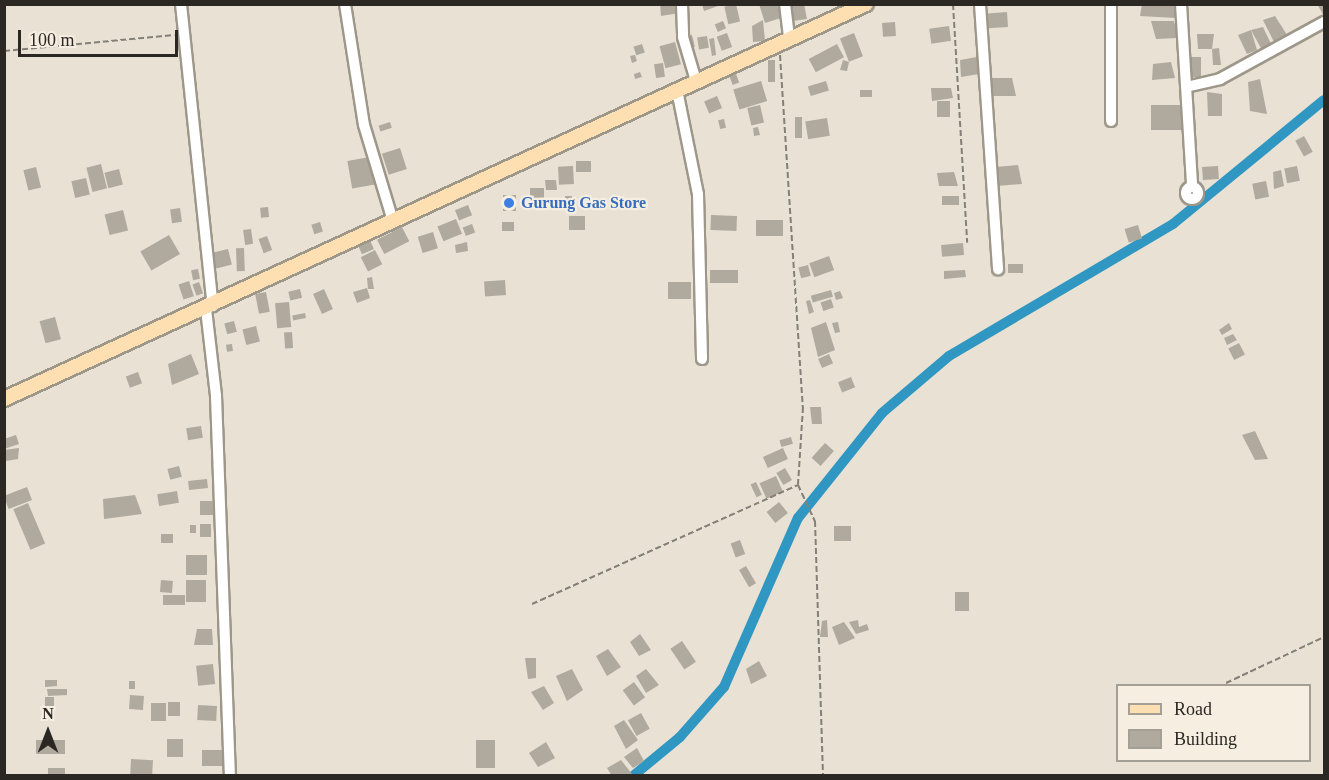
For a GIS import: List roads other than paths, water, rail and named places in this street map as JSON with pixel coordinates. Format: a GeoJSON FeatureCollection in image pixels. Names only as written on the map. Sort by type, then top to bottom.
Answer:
{"type":"FeatureCollection","features":[{"type":"Feature","properties":{"kind":"main road"},"geometry":{"type":"LineString","coordinates":[[4,399],[210,307],[392,218],[866,4]]}},
{"type":"Feature","properties":{"kind":"street"},"geometry":{"type":"LineString","coordinates":[[181,4],[210,307],[216,396],[230,776]]}},
{"type":"Feature","properties":{"kind":"street"},"geometry":{"type":"LineString","coordinates":[[345,4],[364,125],[392,218]]}},
{"type":"Feature","properties":{"kind":"street"},"geometry":{"type":"LineString","coordinates":[[682,4],[683,37],[696,81]]}},
{"type":"Feature","properties":{"kind":"street"},"geometry":{"type":"LineString","coordinates":[[784,40],[785,4]]}},
{"type":"Feature","properties":{"kind":"street"},"geometry":{"type":"LineString","coordinates":[[980,4],[998,269]]}},
{"type":"Feature","properties":{"kind":"street"},"geometry":{"type":"LineString","coordinates":[[1110,4],[1111,121]]}},
{"type":"Feature","properties":{"kind":"street"},"geometry":{"type":"LineString","coordinates":[[1181,4],[1192,186]]}},
{"type":"Feature","properties":{"kind":"street"},"geometry":{"type":"LineString","coordinates":[[1186,87],[1220,79],[1324,22]]}},
{"type":"Feature","properties":{"kind":"street"},"geometry":{"type":"LineString","coordinates":[[677,90],[698,194],[702,359]]}},
{"type":"Feature","properties":{"kind":"waterway"},"geometry":{"type":"LineString","coordinates":[[633,776],[680,737],[724,687],[798,518],[882,413],[949,356],[1173,224],[1324,100]]}},
{"type":"Feature","properties":{"kind":"place","name":"Gurung Gas Store"},"geometry":{"type":"Point","coordinates":[509,203]}}]}
